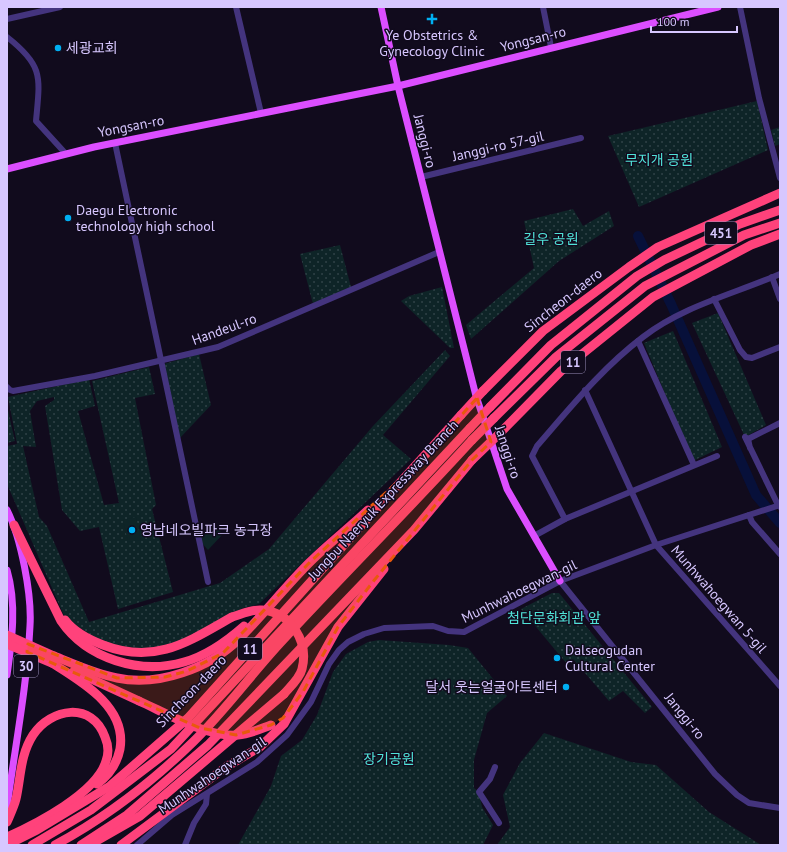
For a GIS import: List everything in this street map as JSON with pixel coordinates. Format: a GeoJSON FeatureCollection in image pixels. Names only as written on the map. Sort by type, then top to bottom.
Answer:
{"type":"FeatureCollection","features":[{"type":"Feature","properties":{"kind":"highway","name":"Sincheon-daero"},"geometry":{"type":"LineString","coordinates":[[7,845],[37,830],[110,786],[188,718],[483,391],[543,331],[658,247],[780,193]]}},
{"type":"Feature","properties":{"kind":"highway","name":"Jungbu Naeryuk Expressway Branch"},"geometry":{"type":"LineString","coordinates":[[32,845],[92,810],[171,750],[470,428],[551,345],[637,276],[664,260],[740,224],[780,210]]}},
{"type":"Feature","properties":{"kind":"highway","name":"Jungbu Naeryuk Expressway Branch"},"geometry":{"type":"LineString","coordinates":[[55,845],[84,830],[120,804],[171,763],[194,742],[274,650],[395,524],[472,440],[556,357],[645,286],[744,235],[780,223]]}},
{"type":"Feature","properties":{"kind":"highway","name":"11"},"geometry":{"type":"LineString","coordinates":[[81,845],[127,815],[208,745],[414,530],[472,460],[561,371],[653,296],[751,245],[779,235]]}},
{"type":"Feature","properties":{"kind":"highway"},"geometry":{"type":"LineString","coordinates":[[7,644],[53,660],[117,678],[139,680],[165,677],[187,671],[204,663],[228,648],[239,639],[310,562],[415,466]]}},
{"type":"Feature","properties":{"kind":"highway"},"geometry":{"type":"LineString","coordinates":[[14,525],[53,605],[69,634],[80,643],[105,658],[132,665],[149,667],[184,662],[203,655],[234,635],[283,592]]}},
{"type":"Feature","properties":{"kind":"highway"},"geometry":{"type":"LineString","coordinates":[[121,845],[226,767],[260,747],[284,724],[303,692],[318,660],[338,627],[414,530]]}},
{"type":"Feature","properties":{"kind":"highway"},"geometry":{"type":"LineString","coordinates":[[53,605],[68,625],[90,640],[116,650],[139,654],[155,653],[173,649],[193,640],[232,617],[252,610],[264,610],[291,623],[301,639],[304,648],[302,670],[284,694],[140,816],[90,845]]}},
{"type":"Feature","properties":{"kind":"highway"},"geometry":{"type":"LineString","coordinates":[[7,635],[73,671],[200,728],[220,734],[248,734],[271,725],[283,718],[303,692]]}},
{"type":"Feature","properties":{"kind":"highway"},"geometry":{"type":"LineString","coordinates":[[7,837],[21,831],[73,800],[101,781],[112,769],[119,752],[120,735],[115,716],[101,699],[53,660]]}},
{"type":"Feature","properties":{"kind":"highway"},"geometry":{"type":"LineString","coordinates":[[7,822],[16,800],[20,769],[29,743],[39,728],[50,718],[69,712],[86,716],[95,721],[106,739],[108,755],[99,775],[73,800]]}},
{"type":"Feature","properties":{"kind":"main road","name":"Janggi-ro"},"geometry":{"type":"LineString","coordinates":[[381,7],[398,86],[476,396],[506,489],[560,581]]}},
{"type":"Feature","properties":{"kind":"main road","name":"Yongsan-ro"},"geometry":{"type":"LineString","coordinates":[[7,168],[115,143],[398,86],[718,7]]}},
{"type":"Feature","properties":{"kind":"main road","name":"30"},"geometry":{"type":"LineString","coordinates":[[7,510],[14,525],[28,593],[30,625],[7,807]]}},
{"type":"Feature","properties":{"kind":"main road","name":"30"},"geometry":{"type":"LineString","coordinates":[[7,570],[11,583],[13,625],[7,675]]}},
{"type":"Feature","properties":{"kind":"street"},"geometry":{"type":"LineString","coordinates":[[7,19],[60,7]]}},
{"type":"Feature","properties":{"kind":"street"},"geometry":{"type":"LineString","coordinates":[[236,7],[261,114]]}},
{"type":"Feature","properties":{"kind":"street"},"geometry":{"type":"LineString","coordinates":[[543,7],[551,47]]}},
{"type":"Feature","properties":{"kind":"street"},"geometry":{"type":"LineString","coordinates":[[740,7],[769,137],[780,178]]}},
{"type":"Feature","properties":{"kind":"street"},"geometry":{"type":"LineString","coordinates":[[7,37],[21,48],[35,65],[39,85],[36,121],[66,154]]}},
{"type":"Feature","properties":{"kind":"street","name":"Janggi-ro 57-gil"},"geometry":{"type":"LineString","coordinates":[[421,177],[581,138]]}},
{"type":"Feature","properties":{"kind":"street"},"geometry":{"type":"LineString","coordinates":[[115,143],[208,582]]}},
{"type":"Feature","properties":{"kind":"street","name":"Handeul-ro"},"geometry":{"type":"LineString","coordinates":[[7,387],[13,391],[161,362],[218,347],[439,252]]}},
{"type":"Feature","properties":{"kind":"street"},"geometry":{"type":"LineString","coordinates":[[565,519],[532,456],[537,446],[585,390],[638,341],[659,327],[700,305],[780,274]]}},
{"type":"Feature","properties":{"kind":"street"},"geometry":{"type":"LineString","coordinates":[[772,277],[780,299]]}},
{"type":"Feature","properties":{"kind":"street"},"geometry":{"type":"LineString","coordinates":[[714,299],[740,350],[746,357],[752,358],[780,347]]}},
{"type":"Feature","properties":{"kind":"street"},"geometry":{"type":"LineString","coordinates":[[638,341],[694,465]]}},
{"type":"Feature","properties":{"kind":"street","name":"Munhwahoegwan 5-gil"},"geometry":{"type":"LineString","coordinates":[[585,390],[656,545],[780,686]]}},
{"type":"Feature","properties":{"kind":"street"},"geometry":{"type":"LineString","coordinates":[[779,506],[745,437],[748,439],[780,423]]}},
{"type":"Feature","properties":{"kind":"street"},"geometry":{"type":"LineString","coordinates":[[534,536],[565,519],[717,456]]}},
{"type":"Feature","properties":{"kind":"street","name":"Munhwahoegwan-gil"},"geometry":{"type":"LineString","coordinates":[[137,845],[172,815],[257,762],[287,735],[311,702],[329,664],[339,650],[348,642],[364,634],[384,628],[433,626],[448,631],[464,632],[560,581],[656,545],[779,506]]}},
{"type":"Feature","properties":{"kind":"street"},"geometry":{"type":"LineString","coordinates":[[751,514],[752,522],[780,554]]}},
{"type":"Feature","properties":{"kind":"street","name":"Janggi-ro"},"geometry":{"type":"LineString","coordinates":[[560,581],[715,774],[737,795],[749,803],[780,808]]}},
{"type":"Feature","properties":{"kind":"street"},"geometry":{"type":"LineString","coordinates":[[495,767],[490,779],[479,792],[499,823]]}},
{"type":"Feature","properties":{"kind":"street"},"geometry":{"type":"LineString","coordinates":[[185,845],[194,823],[206,804],[207,794]]}},
{"type":"Feature","properties":{"kind":"highlighted area"},"geometry":{"type":"Polygon","coordinates":[[[477,398],[491,442],[472,460],[372,583],[338,627],[303,692],[283,718],[271,725],[236,735],[200,728],[27,652],[28,644],[117,678],[165,677],[187,671],[223,653],[310,562],[415,466],[477,398]]]}},
{"type":"Feature","properties":{"kind":"green space","name":"무지개 공원"},"geometry":{"type":"Polygon","coordinates":[[[757,101],[768,150],[639,207],[608,136],[757,101]]]}},
{"type":"Feature","properties":{"kind":"green space"},"geometry":{"type":"Polygon","coordinates":[[[780,127],[780,144],[775,146],[771,130],[780,127]]]}},
{"type":"Feature","properties":{"kind":"green space","name":"길우 공원"},"geometry":{"type":"Polygon","coordinates":[[[573,209],[583,226],[609,211],[614,226],[559,261],[471,339],[466,325],[534,268],[524,221],[573,209]]]}},
{"type":"Feature","properties":{"kind":"green space"},"geometry":{"type":"Polygon","coordinates":[[[340,245],[351,287],[313,304],[300,254],[340,245]]]}},
{"type":"Feature","properties":{"kind":"green space"},"geometry":{"type":"Polygon","coordinates":[[[442,287],[454,348],[450,348],[401,301],[409,296],[442,287]]]}},
{"type":"Feature","properties":{"kind":"green space"},"geometry":{"type":"Polygon","coordinates":[[[718,313],[766,425],[745,437],[692,323],[718,313]]]}},
{"type":"Feature","properties":{"kind":"green space"},"geometry":{"type":"Polygon","coordinates":[[[673,331],[722,447],[693,461],[644,343],[673,331]]]}},
{"type":"Feature","properties":{"kind":"green space"},"geometry":{"type":"Polygon","coordinates":[[[445,350],[450,356],[383,435],[411,459],[259,604],[243,608],[198,634],[153,651],[103,643],[65,618],[7,484],[7,446],[17,444],[8,397],[89,379],[95,406],[78,411],[104,505],[119,503],[92,381],[149,367],[155,394],[135,398],[156,505],[152,509],[173,592],[118,609],[99,527],[80,531],[62,510],[45,406],[54,400],[54,397],[37,401],[30,411],[36,447],[23,446],[39,517],[47,526],[89,622],[220,583],[269,549],[373,426],[445,350]]]}},
{"type":"Feature","properties":{"kind":"green space"},"geometry":{"type":"Polygon","coordinates":[[[199,354],[211,405],[179,439],[164,364],[199,354]]]}},
{"type":"Feature","properties":{"kind":"green space"},"geometry":{"type":"Polygon","coordinates":[[[7,406],[15,441],[7,443],[7,406]]]}},
{"type":"Feature","properties":{"kind":"green space","name":"영남네오빌파크 농구장"},"geometry":{"type":"Polygon","coordinates":[[[136,517],[141,540],[128,542],[123,520],[136,517]]]}},
{"type":"Feature","properties":{"kind":"green space"},"geometry":{"type":"Polygon","coordinates":[[[214,525],[223,534],[208,550],[199,540],[214,525]]]}},
{"type":"Feature","properties":{"kind":"green space","name":"첨단문화회관 앞"},"geometry":{"type":"Polygon","coordinates":[[[552,593],[559,593],[652,707],[645,713],[623,691],[609,701],[573,659],[567,664],[521,609],[552,593]]]}},
{"type":"Feature","properties":{"kind":"green space","name":"장기공원"},"geometry":{"type":"Polygon","coordinates":[[[379,640],[449,645],[468,648],[507,696],[487,713],[474,760],[474,788],[479,792],[482,807],[493,825],[483,845],[238,845],[271,786],[281,756],[302,740],[317,715],[333,672],[346,654],[368,642],[379,640]]]}},
{"type":"Feature","properties":{"kind":"green space"},"geometry":{"type":"Polygon","coordinates":[[[544,733],[631,762],[656,765],[709,812],[761,845],[497,845],[510,827],[503,795],[520,763],[544,733]]]}},
{"type":"Feature","properties":{"kind":"waterway"},"geometry":{"type":"LineString","coordinates":[[638,236],[671,304],[756,495],[780,523]]}},
{"type":"Feature","properties":{"kind":"place","name":"Ye Obstetrics & Gynecology Clinic"},"geometry":{"type":"Point","coordinates":[432,19]}},
{"type":"Feature","properties":{"kind":"place","name":"세광교회"},"geometry":{"type":"Point","coordinates":[58,48]}},
{"type":"Feature","properties":{"kind":"place","name":"Daegu Electronic technology high school"},"geometry":{"type":"Point","coordinates":[68,218]}},
{"type":"Feature","properties":{"kind":"place","name":"영남네오빌파크 농구장"},"geometry":{"type":"Point","coordinates":[132,530]}},
{"type":"Feature","properties":{"kind":"place","name":"Dalseogudan Cultural Center"},"geometry":{"type":"Point","coordinates":[557,658]}},
{"type":"Feature","properties":{"kind":"place","name":"달서 웃는얼굴아트센터"},"geometry":{"type":"Point","coordinates":[566,687]}}]}
